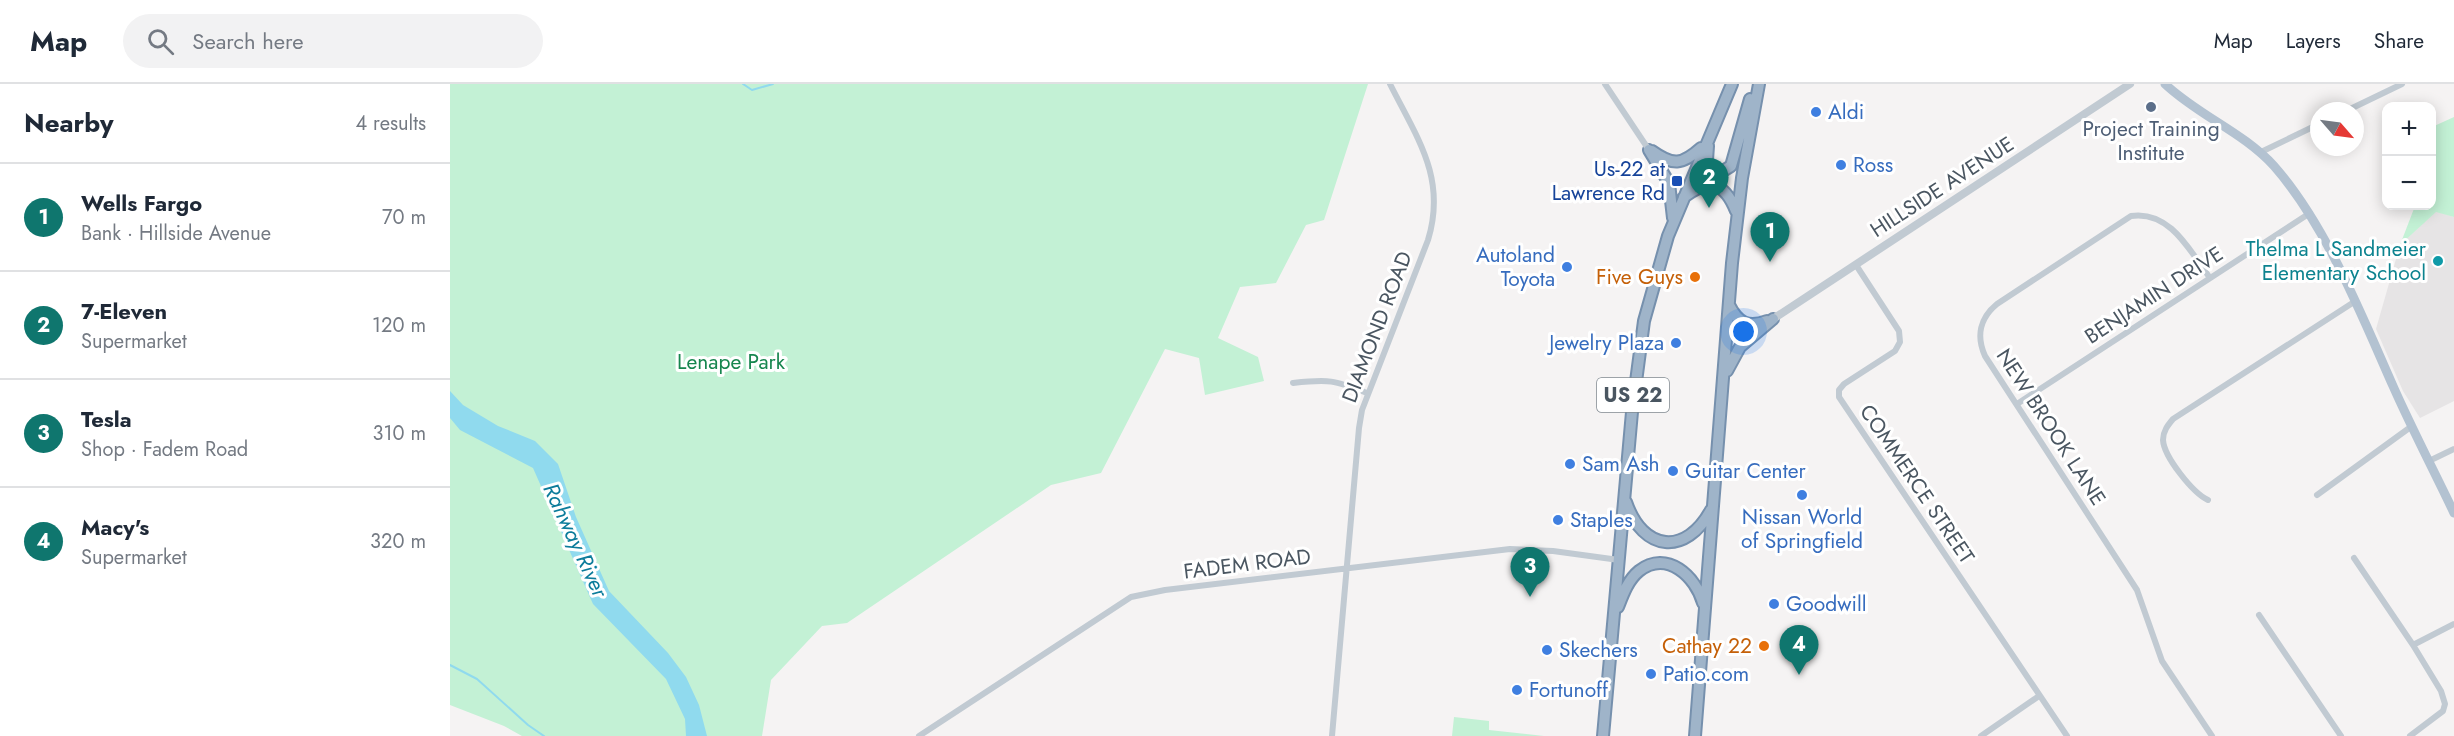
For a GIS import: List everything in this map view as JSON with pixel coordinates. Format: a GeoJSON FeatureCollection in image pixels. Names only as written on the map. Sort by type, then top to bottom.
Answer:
{"type":"FeatureCollection","features":[{"type":"Feature","properties":{"kind":"highway"},"geometry":{"type":"LineString","coordinates":[[1707,140],[1709,166],[1717,171],[1726,170],[1734,161],[1739,135],[1757,84]]}},
{"type":"Feature","properties":{"kind":"highway"},"geometry":{"type":"LineString","coordinates":[[1695,736],[1737,214],[1757,84]]}},
{"type":"Feature","properties":{"kind":"highway","name":"US 22"},"geometry":{"type":"LineString","coordinates":[[1603,736],[1640,344],[1652,286],[1673,222],[1730,86]]}},
{"type":"Feature","properties":{"kind":"highway"},"geometry":{"type":"LineString","coordinates":[[1649,150],[1665,159],[1680,162],[1688,159],[1707,140]]}},
{"type":"Feature","properties":{"kind":"highway"},"geometry":{"type":"LineString","coordinates":[[1649,150],[1669,183],[1673,222]]}},
{"type":"Feature","properties":{"kind":"highway"},"geometry":{"type":"LineString","coordinates":[[1682,199],[1698,188],[1713,185],[1728,195],[1737,214]]}},
{"type":"Feature","properties":{"kind":"highway"},"geometry":{"type":"LineString","coordinates":[[1729,305],[1736,317],[1746,324],[1758,324],[1773,319]]}},
{"type":"Feature","properties":{"kind":"highway"},"geometry":{"type":"LineString","coordinates":[[1723,380],[1740,347],[1773,319]]}},
{"type":"Feature","properties":{"kind":"highway"},"geometry":{"type":"LineString","coordinates":[[1624,496],[1631,516],[1639,528],[1650,538],[1664,542],[1679,541],[1692,535],[1703,524],[1713,506]]}},
{"type":"Feature","properties":{"kind":"highway"},"geometry":{"type":"LineString","coordinates":[[1614,618],[1630,580],[1641,569],[1658,564],[1674,566],[1686,572],[1698,587],[1705,609]]}},
{"type":"Feature","properties":{"kind":"main road"},"geometry":{"type":"LineString","coordinates":[[2165,84],[2189,104],[2261,152],[2285,179],[2310,213],[2454,513]]}},
{"type":"Feature","properties":{"kind":"street","name":"DIAMOND ROAD"},"geometry":{"type":"LineString","coordinates":[[1332,736],[1359,428],[1368,393],[1428,240],[1434,213],[1435,190],[1430,167],[1390,84]]}},
{"type":"Feature","properties":{"kind":"street"},"geometry":{"type":"LineString","coordinates":[[1605,84],[1649,150]]}},
{"type":"Feature","properties":{"kind":"street","name":"HILLSIDE AVENUE"},"geometry":{"type":"LineString","coordinates":[[1773,319],[2130,84]]}},
{"type":"Feature","properties":{"kind":"street"},"geometry":{"type":"LineString","coordinates":[[2364,102],[2402,84]]}},
{"type":"Feature","properties":{"kind":"street"},"geometry":{"type":"LineString","coordinates":[[2261,152],[2310,128]]}},
{"type":"Feature","properties":{"kind":"street","name":"BENJAMIN DRIVE"},"geometry":{"type":"LineString","coordinates":[[2017,404],[2310,213]]}},
{"type":"Feature","properties":{"kind":"street","name":"NEW BROOK LANE"},"geometry":{"type":"LineString","coordinates":[[2210,278],[2178,235],[2164,222],[2145,215],[2131,216],[2123,219],[1998,304],[1985,317],[1980,333],[1981,348],[2137,590],[2163,661],[2212,736]]}},
{"type":"Feature","properties":{"kind":"street","name":"COMMERCE STREET"},"geometry":{"type":"LineString","coordinates":[[1856,265],[1899,332],[1900,342],[1895,351],[1844,384],[1839,390],[1839,397],[2067,736]]}},
{"type":"Feature","properties":{"kind":"street"},"geometry":{"type":"LineString","coordinates":[[2208,500],[2193,491],[2166,451],[2163,440],[2165,429],[2173,419],[2354,302]]}},
{"type":"Feature","properties":{"kind":"street"},"geometry":{"type":"LineString","coordinates":[[1293,383],[1335,381],[1368,393]]}},
{"type":"Feature","properties":{"kind":"street"},"geometry":{"type":"LineString","coordinates":[[2317,495],[2412,426]]}},
{"type":"Feature","properties":{"kind":"street"},"geometry":{"type":"LineString","coordinates":[[2430,461],[2454,449]]}},
{"type":"Feature","properties":{"kind":"street","name":"FADEM ROAD"},"geometry":{"type":"LineString","coordinates":[[919,736],[1131,597],[1165,590],[1510,549],[1554,551],[1618,560]]}},
{"type":"Feature","properties":{"kind":"street"},"geometry":{"type":"LineString","coordinates":[[2354,558],[2441,691],[2445,704],[2437,717],[2410,736]]}},
{"type":"Feature","properties":{"kind":"street"},"geometry":{"type":"LineString","coordinates":[[2259,615],[2341,736]]}},
{"type":"Feature","properties":{"kind":"street"},"geometry":{"type":"LineString","coordinates":[[2413,645],[2454,624]]}},
{"type":"Feature","properties":{"kind":"street"},"geometry":{"type":"LineString","coordinates":[[1982,736],[2039,696]]}},
{"type":"Feature","properties":{"kind":"shaded area"},"geometry":{"type":"Polygon","coordinates":[[[2436,211],[2454,217],[2454,401],[2420,418],[2403,391],[2376,329],[2400,245],[2436,211]]]}},
{"type":"Feature","properties":{"kind":"green space","name":"Lenape Park"},"geometry":{"type":"Polygon","coordinates":[[[450,84],[1368,84],[1324,220],[1306,225],[1276,283],[1240,287],[1218,338],[1258,357],[1264,381],[1205,395],[1199,358],[1165,349],[1101,473],[1051,485],[847,623],[822,626],[771,680],[762,736],[522,736],[504,726],[450,705],[450,84]]]}},
{"type":"Feature","properties":{"kind":"green space"},"geometry":{"type":"Polygon","coordinates":[[[2454,117],[2454,217],[2436,212],[2400,245],[2413,210],[2436,210],[2436,125],[2454,117]]]}},
{"type":"Feature","properties":{"kind":"green space"},"geometry":{"type":"Polygon","coordinates":[[[1454,717],[1489,721],[1489,730],[1544,736],[1452,736],[1454,717]]]}},
{"type":"Feature","properties":{"kind":"water","name":"Rahway River"},"geometry":{"type":"Polygon","coordinates":[[[450,391],[463,405],[498,426],[535,441],[558,464],[576,517],[609,591],[668,653],[686,677],[699,705],[707,736],[686,736],[685,719],[666,679],[593,604],[533,468],[460,430],[450,418],[450,391]]]}},
{"type":"Feature","properties":{"kind":"waterway"},"geometry":{"type":"LineString","coordinates":[[743,84],[752,90],[773,84]]}},
{"type":"Feature","properties":{"kind":"waterway"},"geometry":{"type":"LineString","coordinates":[[450,665],[477,679],[528,725],[544,736]]}},
{"type":"Feature","properties":{"kind":"place","name":"Project Training Institute"},"geometry":{"type":"Point","coordinates":[2151,107]}},
{"type":"Feature","properties":{"kind":"place","name":"Aldi"},"geometry":{"type":"Point","coordinates":[1816,112]}},
{"type":"Feature","properties":{"kind":"place","name":"Ross"},"geometry":{"type":"Point","coordinates":[1841,165]}},
{"type":"Feature","properties":{"kind":"place","name":"Us-22 at Lawrence Rd"},"geometry":{"type":"Point","coordinates":[1677,181]}},
{"type":"Feature","properties":{"kind":"place","name":"7-Eleven"},"geometry":{"type":"Point","coordinates":[1709,208]}},
{"type":"Feature","properties":{"kind":"place","name":"Thelma L Sandmeier Elementary School"},"geometry":{"type":"Point","coordinates":[2438,261]}},
{"type":"Feature","properties":{"kind":"place","name":"Wells Fargo"},"geometry":{"type":"Point","coordinates":[1770,262]}},
{"type":"Feature","properties":{"kind":"place","name":"Autoland Toyota"},"geometry":{"type":"Point","coordinates":[1567,267]}},
{"type":"Feature","properties":{"kind":"place","name":"Five Guys"},"geometry":{"type":"Point","coordinates":[1695,277]}},
{"type":"Feature","properties":{"kind":"place","name":"Jewelry Plaza"},"geometry":{"type":"Point","coordinates":[1676,343]}},
{"type":"Feature","properties":{"kind":"place","name":"Sam Ash"},"geometry":{"type":"Point","coordinates":[1570,464]}},
{"type":"Feature","properties":{"kind":"place","name":"Guitar Center"},"geometry":{"type":"Point","coordinates":[1673,471]}},
{"type":"Feature","properties":{"kind":"place","name":"Nissan World of Springfield"},"geometry":{"type":"Point","coordinates":[1802,495]}},
{"type":"Feature","properties":{"kind":"place","name":"Staples"},"geometry":{"type":"Point","coordinates":[1558,520]}},
{"type":"Feature","properties":{"kind":"place","name":"Tesla"},"geometry":{"type":"Point","coordinates":[1530,597]}},
{"type":"Feature","properties":{"kind":"place","name":"Goodwill"},"geometry":{"type":"Point","coordinates":[1774,604]}},
{"type":"Feature","properties":{"kind":"place","name":"Cathay 22"},"geometry":{"type":"Point","coordinates":[1764,646]}},
{"type":"Feature","properties":{"kind":"place","name":"Skechers"},"geometry":{"type":"Point","coordinates":[1547,650]}},
{"type":"Feature","properties":{"kind":"place","name":"Patio.com"},"geometry":{"type":"Point","coordinates":[1651,674]}},
{"type":"Feature","properties":{"kind":"place","name":"Macy's"},"geometry":{"type":"Point","coordinates":[1799,675]}},
{"type":"Feature","properties":{"kind":"place","name":"Fortunoff"},"geometry":{"type":"Point","coordinates":[1517,690]}}]}
